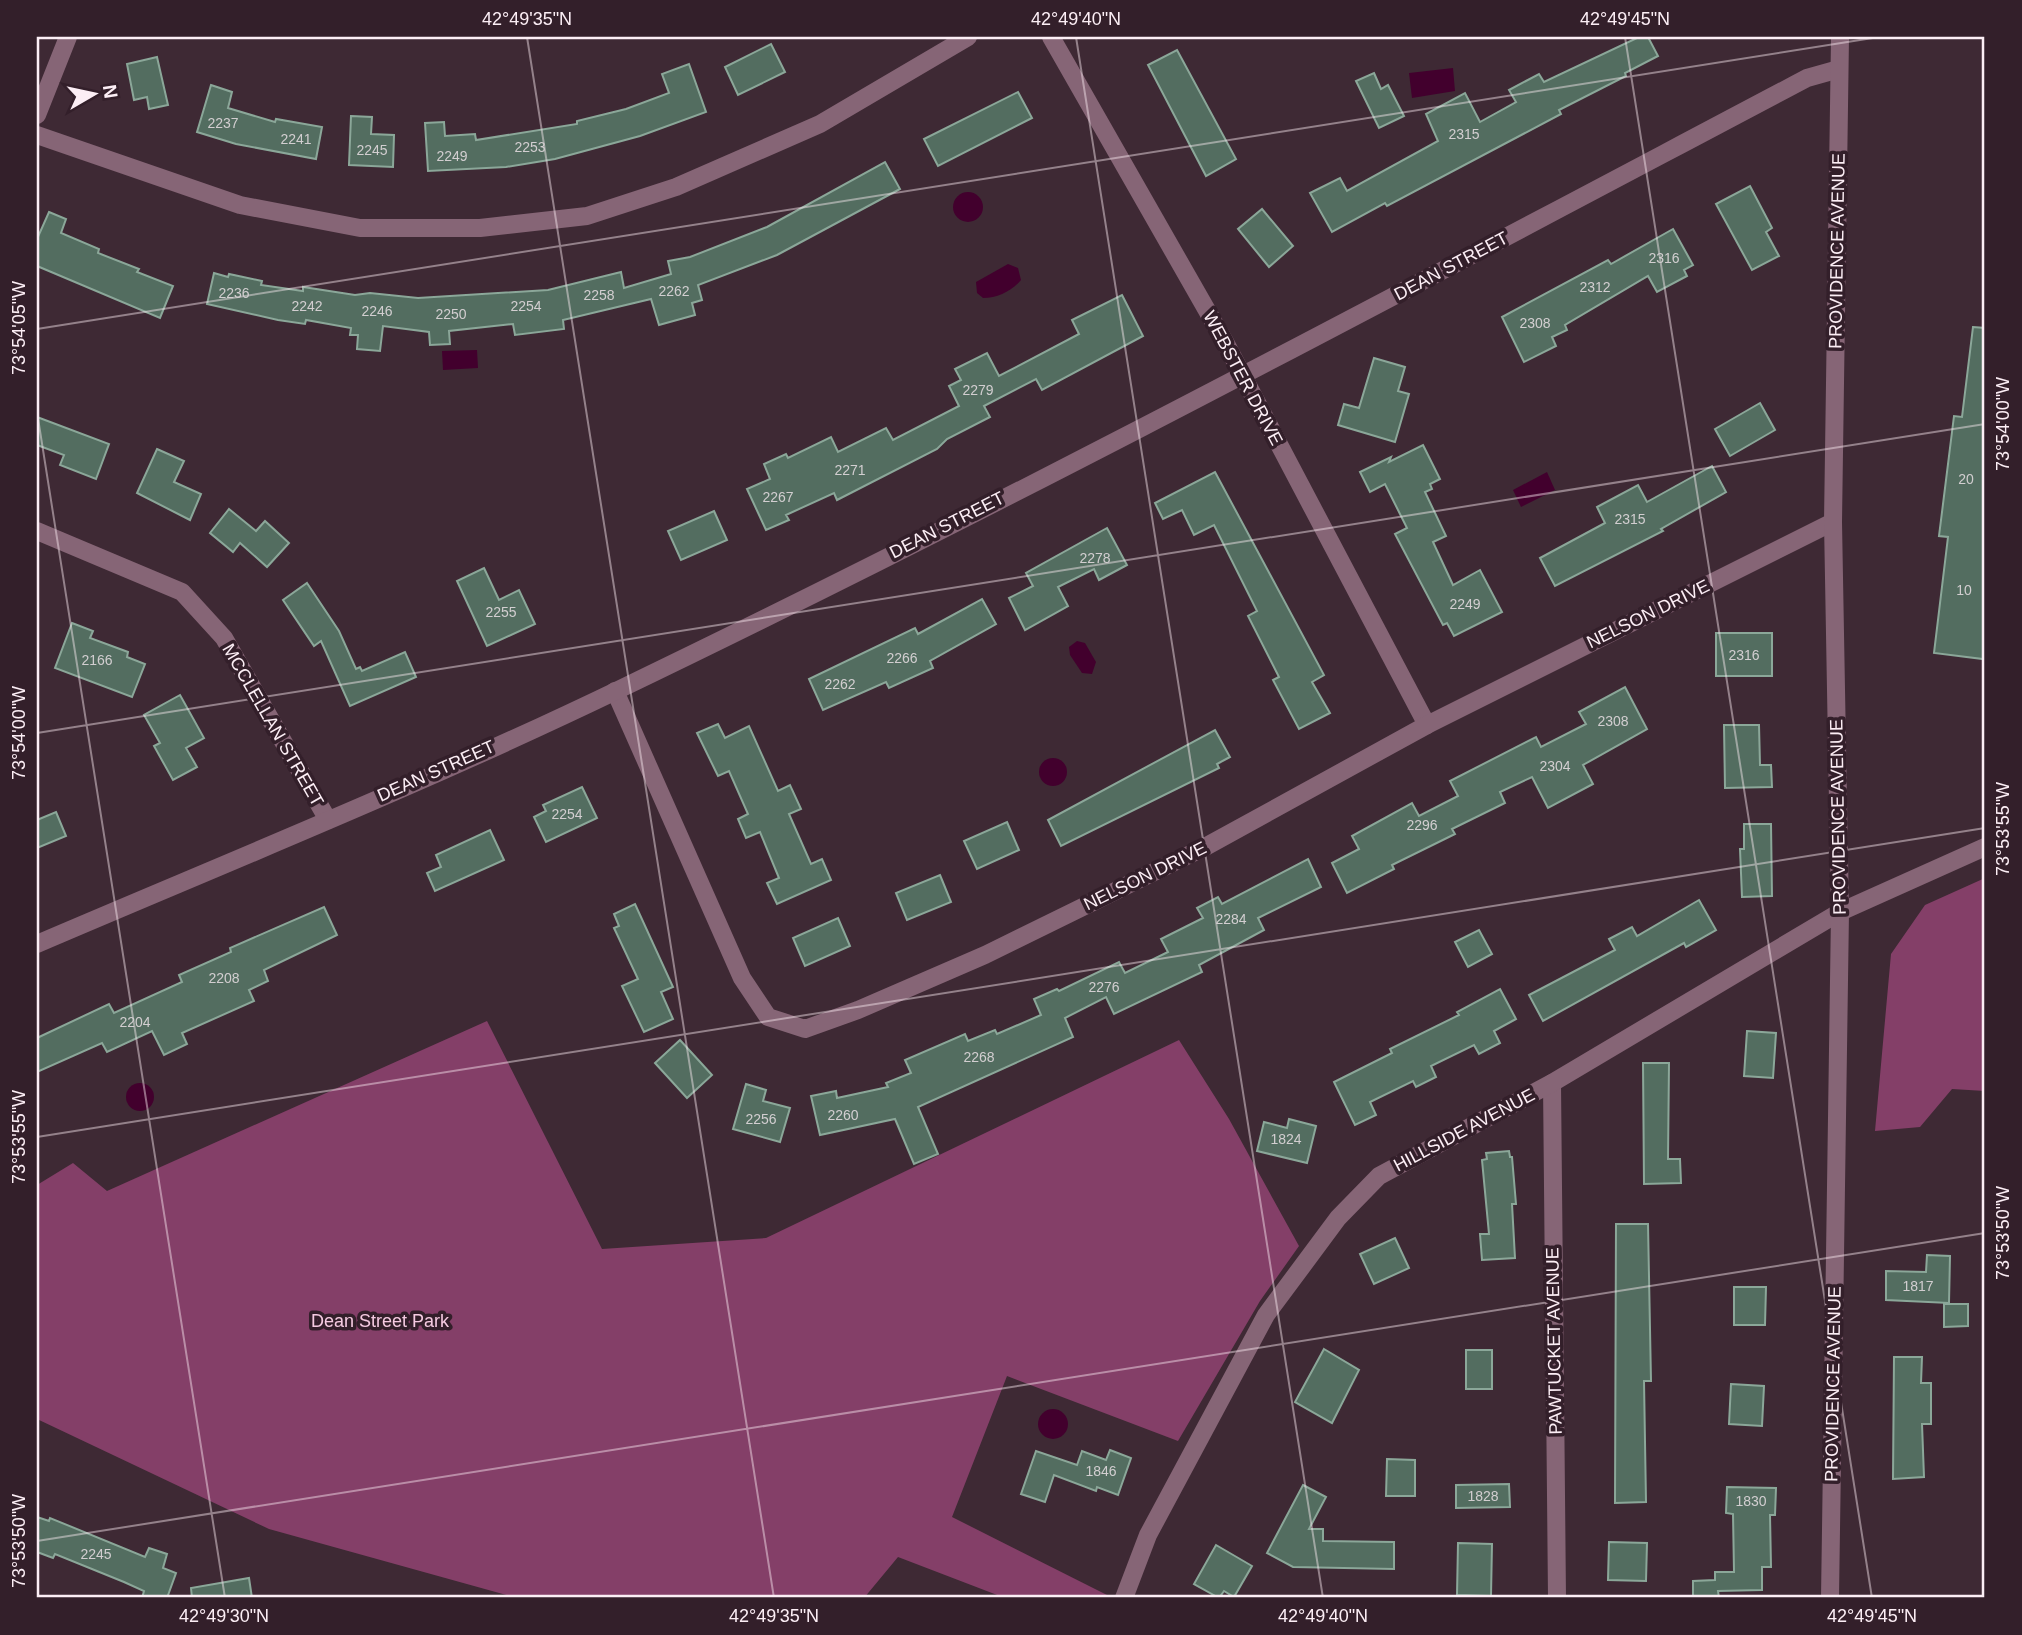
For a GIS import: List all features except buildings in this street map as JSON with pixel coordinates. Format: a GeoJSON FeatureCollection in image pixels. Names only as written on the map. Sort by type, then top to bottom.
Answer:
{"type":"FeatureCollection","features":[{"type":"Feature","properties":{"kind":"street"},"geometry":{"type":"LineString","coordinates":[[37,115],[68,37]]}},
{"type":"Feature","properties":{"kind":"street"},"geometry":{"type":"LineString","coordinates":[[37,135],[240,205],[360,228],[480,228],[587,216],[676,187],[820,124],[968,37]]}},
{"type":"Feature","properties":{"kind":"street","name":"WEBSTER DRIVE"},"geometry":{"type":"LineString","coordinates":[[1051,37],[1243,376],[1427,724]]}},
{"type":"Feature","properties":{"kind":"street","name":"PROVIDENCE AVENUE"},"geometry":{"type":"LineString","coordinates":[[1830,1598],[1840,912],[1833,522],[1839,37]]}},
{"type":"Feature","properties":{"kind":"street","name":"DEAN STREET"},"geometry":{"type":"LineString","coordinates":[[37,944],[328,820],[615,691],[1243,376],[1807,78],[1839,69]]}},
{"type":"Feature","properties":{"kind":"street","name":"NELSON DRIVE"},"geometry":{"type":"LineString","coordinates":[[615,691],[742,978],[768,1017],[805,1029],[858,1010],[998,949],[1205,847],[1427,724],[1833,522]]}},
{"type":"Feature","properties":{"kind":"street","name":"MCCLELLAN STREET"},"geometry":{"type":"LineString","coordinates":[[37,531],[182,592],[224,638],[328,820]]}},
{"type":"Feature","properties":{"kind":"street","name":"HILLSIDE AVENUE"},"geometry":{"type":"LineString","coordinates":[[1124,1598],[1148,1535],[1266,1315],[1338,1218],[1379,1176],[1552,1083],[1840,912],[1985,847]]}},
{"type":"Feature","properties":{"kind":"street","name":"PAWTUCKET AVENUE"},"geometry":{"type":"LineString","coordinates":[[1552,1083],[1557,1598]]}},
{"type":"Feature","properties":{"kind":"green space"},"geometry":{"type":"Polygon","coordinates":[[[1985,878],[1985,1091],[1952,1089],[1920,1127],[1875,1131],[1891,954],[1925,905],[1985,878]]]}},
{"type":"Feature","properties":{"kind":"green space","name":"Dean Street Park"},"geometry":{"type":"Polygon","coordinates":[[[487,1021],[602,1249],[766,1238],[1179,1040],[1229,1119],[1299,1246],[1260,1301],[1178,1441],[1007,1376],[952,1517],[1107,1595],[1106,1598],[1005,1598],[898,1557],[864,1598],[517,1598],[269,1529],[37,1419],[37,1185],[73,1163],[107,1191],[487,1021]]]}},
{"type":"Feature","properties":{"kind":"shaded area"},"geometry":{"type":"Polygon","coordinates":[[[1453,68],[1455,91],[1412,98],[1409,73],[1453,68]]]}},
{"type":"Feature","properties":{"kind":"shaded area"},"geometry":{"type":"Polygon","coordinates":[[[968,192],[978,197],[983,207],[978,217],[968,222],[958,217],[953,207],[958,197],[968,192]]]}},
{"type":"Feature","properties":{"kind":"shaded area"},"geometry":{"type":"Polygon","coordinates":[[[1008,264],[1018,268],[1021,280],[1017,284],[1009,291],[994,297],[983,298],[977,293],[976,282],[1008,264]]]}},
{"type":"Feature","properties":{"kind":"shaded area"},"geometry":{"type":"Polygon","coordinates":[[[477,350],[478,368],[443,370],[442,351],[477,350]]]}},
{"type":"Feature","properties":{"kind":"shaded area"},"geometry":{"type":"Polygon","coordinates":[[[1547,472],[1555,490],[1521,507],[1513,490],[1547,472]]]}},
{"type":"Feature","properties":{"kind":"shaded area"},"geometry":{"type":"Polygon","coordinates":[[[1077,641],[1085,643],[1096,662],[1092,674],[1082,673],[1070,655],[1069,647],[1077,641]]]}},
{"type":"Feature","properties":{"kind":"shaded area"},"geometry":{"type":"Polygon","coordinates":[[[1053,758],[1063,762],[1067,772],[1063,782],[1053,786],[1043,782],[1039,772],[1043,762],[1053,758]]]}},
{"type":"Feature","properties":{"kind":"shaded area"},"geometry":{"type":"Polygon","coordinates":[[[140,1083],[150,1087],[154,1097],[150,1107],[140,1111],[130,1107],[126,1097],[130,1087],[140,1083]]]}},
{"type":"Feature","properties":{"kind":"shaded area"},"geometry":{"type":"Polygon","coordinates":[[[1053,1409],[1059,1410],[1067,1418],[1067,1430],[1059,1438],[1053,1439],[1047,1438],[1039,1430],[1038,1424],[1039,1418],[1047,1410],[1053,1409]]]}}]}
